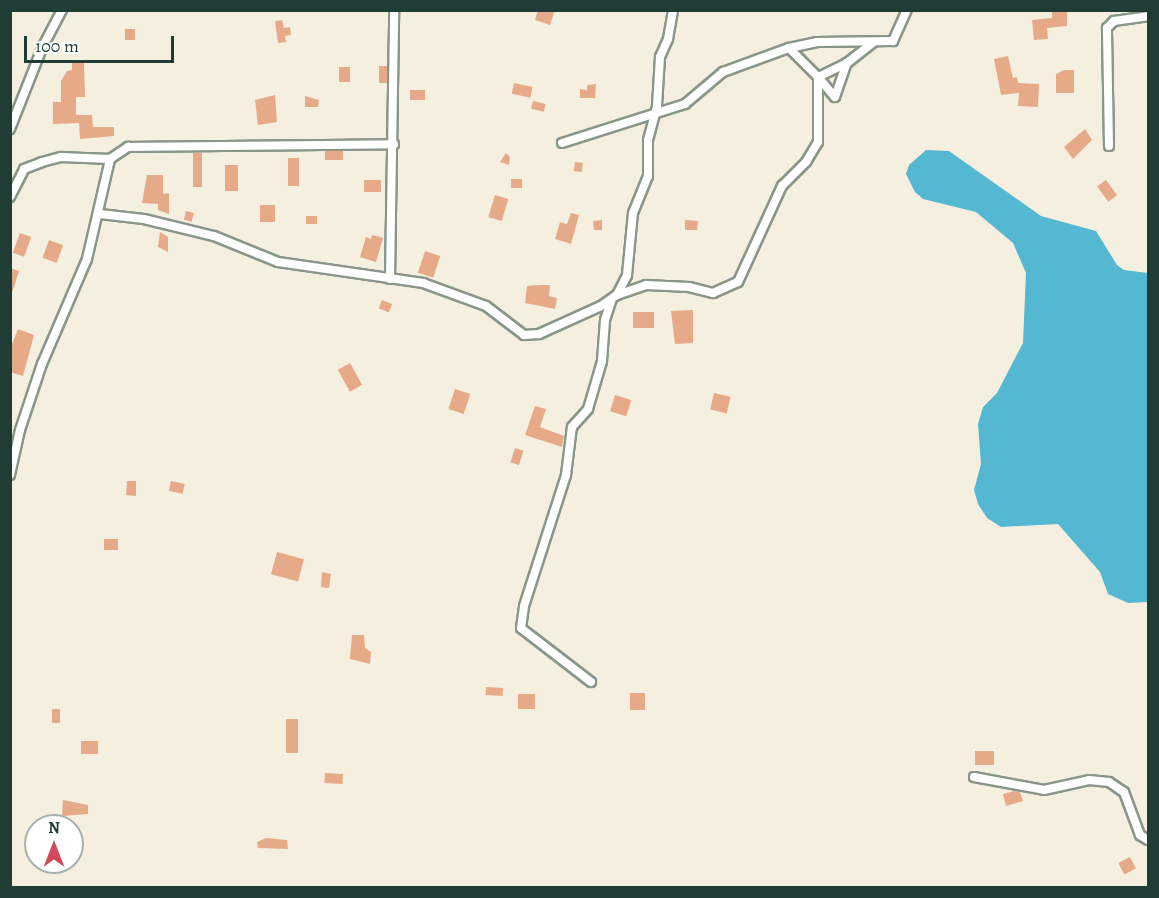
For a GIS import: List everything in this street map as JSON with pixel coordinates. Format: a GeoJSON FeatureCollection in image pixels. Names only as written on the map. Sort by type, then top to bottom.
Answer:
{"type":"FeatureCollection","features":[{"type":"Feature","properties":{"kind":"street"},"geometry":{"type":"LineString","coordinates":[[10,129],[42,48],[62,10]]}},
{"type":"Feature","properties":{"kind":"street"},"geometry":{"type":"LineString","coordinates":[[390,279],[394,144],[394,10]]}},
{"type":"Feature","properties":{"kind":"street"},"geometry":{"type":"LineString","coordinates":[[591,682],[522,628],[524,606],[566,475],[572,427],[588,409],[602,361],[605,320],[630,261],[636,202],[648,176],[648,140],[656,111],[660,57],[668,39],[673,10]]}},
{"type":"Feature","properties":{"kind":"street"},"geometry":{"type":"LineString","coordinates":[[562,143],[656,111],[685,104],[723,72],[789,48],[817,42],[895,40],[907,10]]}},
{"type":"Feature","properties":{"kind":"street"},"geometry":{"type":"LineString","coordinates":[[1109,146],[1107,28],[1114,21],[1149,16]]}},
{"type":"Feature","properties":{"kind":"street"},"geometry":{"type":"LineString","coordinates":[[818,77],[847,63],[873,42]]}},
{"type":"Feature","properties":{"kind":"street"},"geometry":{"type":"LineString","coordinates":[[789,48],[836,97],[847,63]]}},
{"type":"Feature","properties":{"kind":"street"},"geometry":{"type":"LineString","coordinates":[[100,214],[144,219],[214,236],[278,262],[423,283],[486,306],[524,335],[539,334],[576,320],[615,297],[646,285],[689,287],[713,293],[738,282],[782,186],[815,151],[818,77]]}},
{"type":"Feature","properties":{"kind":"street"},"geometry":{"type":"LineString","coordinates":[[10,197],[24,170],[42,162],[61,157],[110,159],[128,147],[394,144]]}},
{"type":"Feature","properties":{"kind":"street"},"geometry":{"type":"LineString","coordinates":[[10,475],[20,430],[42,364],[87,259],[89,240],[100,214],[110,159]]}},
{"type":"Feature","properties":{"kind":"street"},"geometry":{"type":"LineString","coordinates":[[974,777],[1044,790],[1089,780],[1109,782],[1125,792],[1140,835],[1149,840]]}},
{"type":"Feature","properties":{"kind":"water"},"geometry":{"type":"Polygon","coordinates":[[[926,150],[949,151],[1041,216],[1096,231],[1117,265],[1124,270],[1148,273],[1148,602],[1128,603],[1108,594],[1100,572],[1058,524],[1001,527],[987,518],[978,504],[974,490],[981,464],[978,424],[983,407],[997,393],[1023,343],[1026,273],[1013,243],[976,212],[923,199],[915,192],[906,174],[909,165],[926,150]]]}},
{"type":"Feature","properties":{"kind":"building"},"geometry":{"type":"Polygon","coordinates":[[[538,10],[555,10],[550,25],[535,20],[538,10]]]}},
{"type":"Feature","properties":{"kind":"building"},"geometry":{"type":"Polygon","coordinates":[[[1067,11],[1067,26],[1047,28],[1048,39],[1034,40],[1032,20],[1052,18],[1052,12],[1067,11]]]}},
{"type":"Feature","properties":{"kind":"building"},"geometry":{"type":"Polygon","coordinates":[[[282,20],[284,28],[290,27],[291,35],[285,36],[286,42],[278,43],[275,21],[282,20]]]}},
{"type":"Feature","properties":{"kind":"building"},"geometry":{"type":"Polygon","coordinates":[[[125,29],[135,29],[135,40],[125,40],[125,29]]]}},
{"type":"Feature","properties":{"kind":"building"},"geometry":{"type":"Polygon","coordinates":[[[1008,56],[1013,78],[1017,77],[1018,83],[1039,84],[1038,107],[1018,106],[1019,93],[1001,95],[994,59],[1008,56]]]}},
{"type":"Feature","properties":{"kind":"building"},"geometry":{"type":"Polygon","coordinates":[[[72,61],[84,61],[85,97],[76,97],[76,115],[92,115],[93,127],[114,127],[114,136],[80,139],[79,123],[53,124],[53,102],[61,102],[61,81],[67,71],[72,70],[72,61]]]}},
{"type":"Feature","properties":{"kind":"building"},"geometry":{"type":"Polygon","coordinates":[[[379,66],[387,66],[387,83],[379,83],[379,66]]]}},
{"type":"Feature","properties":{"kind":"building"},"geometry":{"type":"Polygon","coordinates":[[[339,67],[350,67],[350,82],[339,82],[339,67]]]}},
{"type":"Feature","properties":{"kind":"building"},"geometry":{"type":"Polygon","coordinates":[[[1064,70],[1074,70],[1074,93],[1056,93],[1056,74],[1064,70]]]}},
{"type":"Feature","properties":{"kind":"building"},"geometry":{"type":"Polygon","coordinates":[[[514,83],[533,87],[530,98],[512,94],[514,83]]]}},
{"type":"Feature","properties":{"kind":"building"},"geometry":{"type":"Polygon","coordinates":[[[596,84],[595,98],[580,98],[580,89],[587,90],[587,85],[596,84]]]}},
{"type":"Feature","properties":{"kind":"building"},"geometry":{"type":"Polygon","coordinates":[[[410,90],[425,90],[425,100],[410,100],[410,90]]]}},
{"type":"Feature","properties":{"kind":"building"},"geometry":{"type":"Polygon","coordinates":[[[275,95],[277,122],[258,125],[255,100],[275,95]]]}},
{"type":"Feature","properties":{"kind":"building"},"geometry":{"type":"Polygon","coordinates":[[[305,96],[319,100],[318,107],[305,107],[305,96]]]}},
{"type":"Feature","properties":{"kind":"building"},"geometry":{"type":"Polygon","coordinates":[[[533,101],[546,104],[544,112],[531,109],[533,101]]]}},
{"type":"Feature","properties":{"kind":"building"},"geometry":{"type":"Polygon","coordinates":[[[1085,129],[1092,140],[1073,159],[1064,147],[1085,129]]]}},
{"type":"Feature","properties":{"kind":"building"},"geometry":{"type":"Polygon","coordinates":[[[325,151],[343,151],[343,160],[325,160],[325,151]]]}},
{"type":"Feature","properties":{"kind":"building"},"geometry":{"type":"Polygon","coordinates":[[[193,153],[202,153],[202,187],[193,187],[193,153]]]}},
{"type":"Feature","properties":{"kind":"building"},"geometry":{"type":"Polygon","coordinates":[[[506,153],[510,157],[509,165],[500,162],[506,153]]]}},
{"type":"Feature","properties":{"kind":"building"},"geometry":{"type":"Polygon","coordinates":[[[288,158],[299,158],[299,186],[288,186],[288,158]]]}},
{"type":"Feature","properties":{"kind":"building"},"geometry":{"type":"Polygon","coordinates":[[[575,162],[583,163],[582,172],[574,171],[575,162]]]}},
{"type":"Feature","properties":{"kind":"building"},"geometry":{"type":"Polygon","coordinates":[[[225,165],[238,165],[238,191],[225,191],[225,165]]]}},
{"type":"Feature","properties":{"kind":"building"},"geometry":{"type":"Polygon","coordinates":[[[147,175],[163,175],[163,194],[169,193],[169,214],[158,210],[158,204],[142,203],[147,175]]]}},
{"type":"Feature","properties":{"kind":"building"},"geometry":{"type":"Polygon","coordinates":[[[511,179],[522,179],[522,188],[511,188],[511,179]]]}},
{"type":"Feature","properties":{"kind":"building"},"geometry":{"type":"Polygon","coordinates":[[[364,180],[381,180],[381,192],[364,192],[364,180]]]}},
{"type":"Feature","properties":{"kind":"building"},"geometry":{"type":"Polygon","coordinates":[[[1106,180],[1117,195],[1108,202],[1097,186],[1106,180]]]}},
{"type":"Feature","properties":{"kind":"building"},"geometry":{"type":"Polygon","coordinates":[[[495,195],[508,199],[502,221],[488,217],[495,195]]]}},
{"type":"Feature","properties":{"kind":"building"},"geometry":{"type":"Polygon","coordinates":[[[260,205],[275,205],[275,222],[260,222],[260,205]]]}},
{"type":"Feature","properties":{"kind":"building"},"geometry":{"type":"Polygon","coordinates":[[[186,211],[194,213],[192,222],[184,220],[186,211]]]}},
{"type":"Feature","properties":{"kind":"building"},"geometry":{"type":"Polygon","coordinates":[[[571,213],[579,215],[571,244],[555,239],[560,222],[567,224],[571,213]]]}},
{"type":"Feature","properties":{"kind":"building"},"geometry":{"type":"Polygon","coordinates":[[[306,216],[317,216],[317,224],[306,224],[306,216]]]}},
{"type":"Feature","properties":{"kind":"building"},"geometry":{"type":"Polygon","coordinates":[[[602,220],[602,230],[594,230],[593,221],[602,220]]]}},
{"type":"Feature","properties":{"kind":"building"},"geometry":{"type":"Polygon","coordinates":[[[685,220],[698,221],[697,230],[685,230],[685,220]]]}},
{"type":"Feature","properties":{"kind":"building"},"geometry":{"type":"Polygon","coordinates":[[[160,232],[168,237],[168,252],[158,247],[160,232]]]}},
{"type":"Feature","properties":{"kind":"building"},"geometry":{"type":"Polygon","coordinates":[[[20,233],[31,237],[24,257],[13,253],[20,233]]]}},
{"type":"Feature","properties":{"kind":"building"},"geometry":{"type":"Polygon","coordinates":[[[372,235],[383,238],[376,262],[360,257],[366,237],[371,239],[372,235]]]}},
{"type":"Feature","properties":{"kind":"building"},"geometry":{"type":"Polygon","coordinates":[[[49,240],[63,245],[57,263],[43,258],[49,240]]]}},
{"type":"Feature","properties":{"kind":"building"},"geometry":{"type":"Polygon","coordinates":[[[425,251],[440,256],[433,278],[418,273],[425,251]]]}},
{"type":"Feature","properties":{"kind":"building"},"geometry":{"type":"Polygon","coordinates":[[[10,268],[19,271],[12,293],[10,293],[10,268]]]}},
{"type":"Feature","properties":{"kind":"building"},"geometry":{"type":"Polygon","coordinates":[[[550,285],[549,296],[557,298],[555,309],[525,303],[527,286],[550,285]]]}},
{"type":"Feature","properties":{"kind":"building"},"geometry":{"type":"Polygon","coordinates":[[[382,300],[392,304],[389,312],[379,308],[382,300]]]}},
{"type":"Feature","properties":{"kind":"building"},"geometry":{"type":"Polygon","coordinates":[[[693,310],[693,343],[675,344],[671,311],[693,310]]]}},
{"type":"Feature","properties":{"kind":"building"},"geometry":{"type":"Polygon","coordinates":[[[633,312],[654,312],[654,328],[633,328],[633,312]]]}},
{"type":"Feature","properties":{"kind":"building"},"geometry":{"type":"Polygon","coordinates":[[[18,329],[34,335],[23,376],[10,372],[10,349],[18,329]]]}},
{"type":"Feature","properties":{"kind":"building"},"geometry":{"type":"Polygon","coordinates":[[[350,363],[362,385],[350,392],[338,370],[350,363]]]}},
{"type":"Feature","properties":{"kind":"building"},"geometry":{"type":"Polygon","coordinates":[[[455,389],[470,394],[464,414],[449,409],[455,389]]]}},
{"type":"Feature","properties":{"kind":"building"},"geometry":{"type":"Polygon","coordinates":[[[714,393],[731,397],[727,413],[710,410],[714,393]]]}},
{"type":"Feature","properties":{"kind":"building"},"geometry":{"type":"Polygon","coordinates":[[[615,395],[631,400],[626,416],[610,411],[615,395]]]}},
{"type":"Feature","properties":{"kind":"building"},"geometry":{"type":"Polygon","coordinates":[[[535,406],[546,409],[540,427],[564,436],[562,447],[525,435],[535,406]]]}},
{"type":"Feature","properties":{"kind":"building"},"geometry":{"type":"Polygon","coordinates":[[[515,448],[524,451],[519,465],[510,462],[515,448]]]}},
{"type":"Feature","properties":{"kind":"building"},"geometry":{"type":"Polygon","coordinates":[[[127,481],[136,481],[136,496],[126,495],[127,481]]]}},
{"type":"Feature","properties":{"kind":"building"},"geometry":{"type":"Polygon","coordinates":[[[171,481],[185,484],[183,494],[169,491],[171,481]]]}},
{"type":"Feature","properties":{"kind":"building"},"geometry":{"type":"Polygon","coordinates":[[[104,539],[118,539],[118,550],[104,550],[104,539]]]}},
{"type":"Feature","properties":{"kind":"building"},"geometry":{"type":"Polygon","coordinates":[[[277,552],[304,559],[298,581],[271,574],[277,552]]]}},
{"type":"Feature","properties":{"kind":"building"},"geometry":{"type":"Polygon","coordinates":[[[322,572],[331,574],[329,588],[321,587],[322,572]]]}},
{"type":"Feature","properties":{"kind":"building"},"geometry":{"type":"Polygon","coordinates":[[[352,635],[364,635],[365,648],[371,652],[370,664],[350,659],[352,635]]]}},
{"type":"Feature","properties":{"kind":"building"},"geometry":{"type":"Polygon","coordinates":[[[486,687],[503,688],[503,696],[486,695],[486,687]]]}},
{"type":"Feature","properties":{"kind":"building"},"geometry":{"type":"Polygon","coordinates":[[[630,693],[645,693],[645,710],[630,710],[630,693]]]}},
{"type":"Feature","properties":{"kind":"building"},"geometry":{"type":"Polygon","coordinates":[[[518,694],[535,694],[535,709],[518,709],[518,694]]]}},
{"type":"Feature","properties":{"kind":"building"},"geometry":{"type":"Polygon","coordinates":[[[52,709],[60,709],[60,723],[52,723],[52,709]]]}},
{"type":"Feature","properties":{"kind":"building"},"geometry":{"type":"Polygon","coordinates":[[[286,719],[298,719],[298,753],[286,753],[286,719]]]}},
{"type":"Feature","properties":{"kind":"building"},"geometry":{"type":"Polygon","coordinates":[[[81,741],[98,741],[98,754],[81,754],[81,741]]]}},
{"type":"Feature","properties":{"kind":"building"},"geometry":{"type":"Polygon","coordinates":[[[975,751],[994,751],[994,765],[975,765],[975,751]]]}},
{"type":"Feature","properties":{"kind":"building"},"geometry":{"type":"Polygon","coordinates":[[[325,773],[343,774],[342,784],[324,783],[325,773]]]}},
{"type":"Feature","properties":{"kind":"building"},"geometry":{"type":"Polygon","coordinates":[[[1020,792],[1023,801],[1006,806],[1003,794],[1020,792]]]}},
{"type":"Feature","properties":{"kind":"building"},"geometry":{"type":"Polygon","coordinates":[[[63,800],[88,805],[88,814],[62,814],[63,800]]]}},
{"type":"Feature","properties":{"kind":"building"},"geometry":{"type":"Polygon","coordinates":[[[266,838],[287,840],[288,849],[258,848],[257,842],[266,838]]]}},
{"type":"Feature","properties":{"kind":"building"},"geometry":{"type":"Polygon","coordinates":[[[1130,857],[1136,869],[1124,874],[1118,863],[1130,857]]]}}]}
